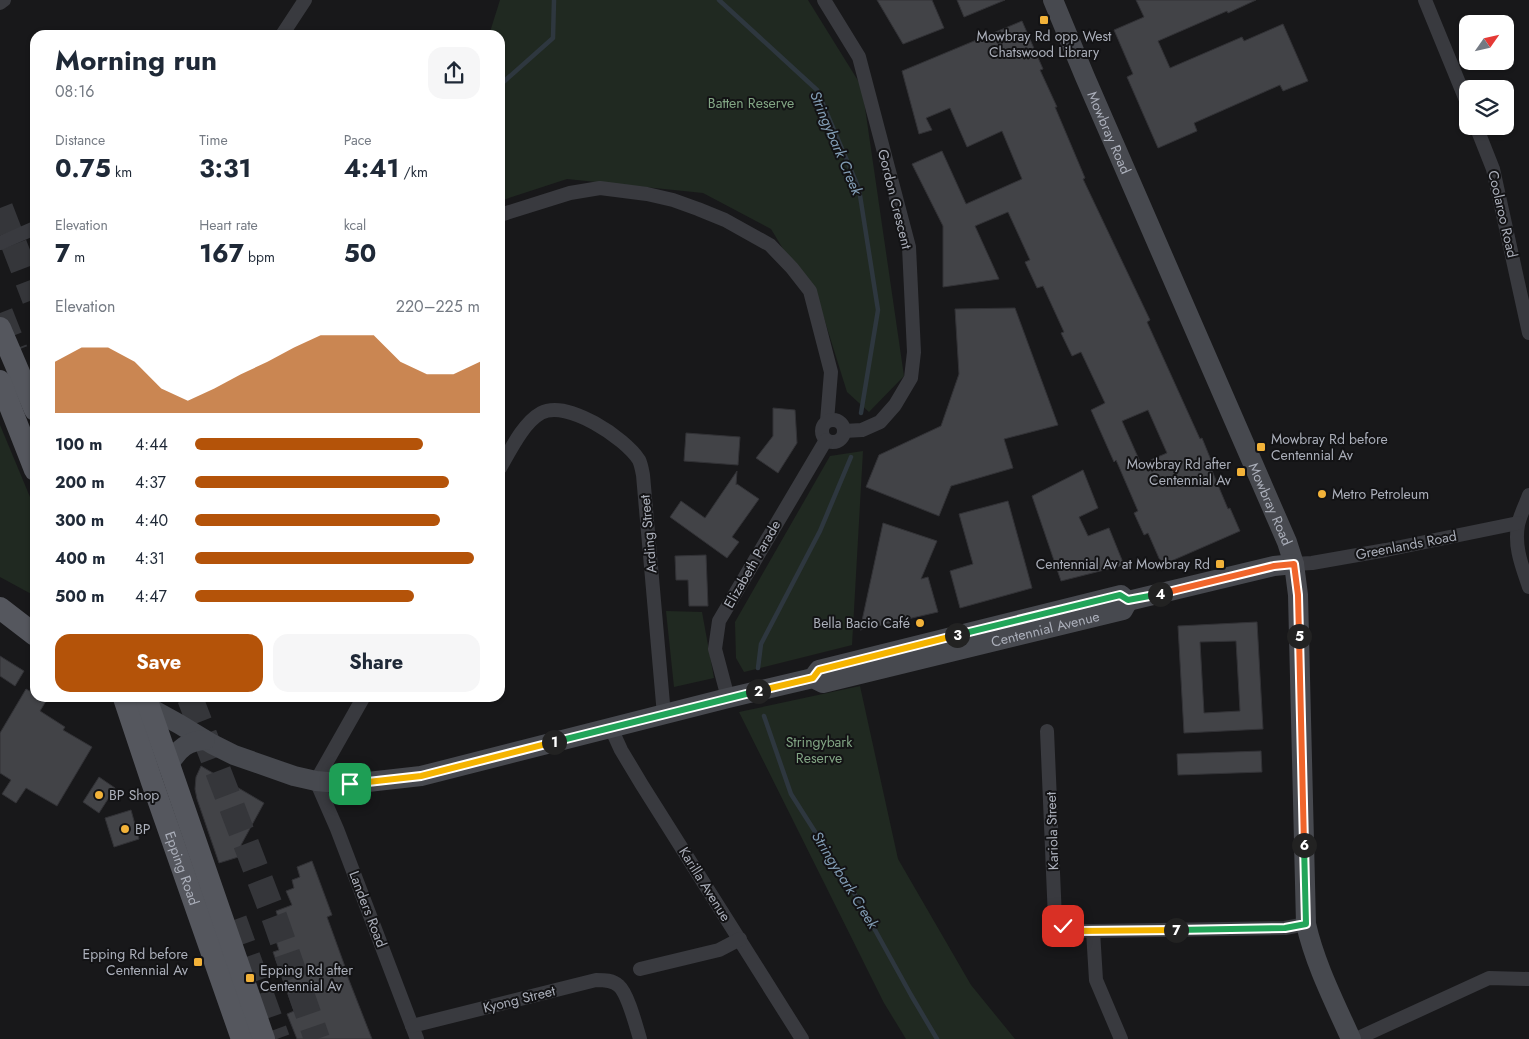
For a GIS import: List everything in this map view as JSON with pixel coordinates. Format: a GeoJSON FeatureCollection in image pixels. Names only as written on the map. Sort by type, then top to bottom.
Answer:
{"type":"FeatureCollection","features":[{"type":"Feature","properties":{"kind":"main road","name":"Mowbray Road"},"geometry":{"type":"LineString","coordinates":[[1053,0],[1092,94],[1255,465],[1287,542],[1294,564],[1298,595],[1306,924],[1311,946],[1351,1039]]}},
{"type":"Feature","properties":{"kind":"main road"},"geometry":{"type":"LineString","coordinates":[[0,328],[30,398]]}},
{"type":"Feature","properties":{"kind":"main road"},"geometry":{"type":"LineString","coordinates":[[0,381],[30,457]]}},
{"type":"Feature","properties":{"kind":"main road","name":"Centennial Avenue"},"geometry":{"type":"LineString","coordinates":[[150,702],[179,724],[234,755],[294,776],[316,781],[350,784],[421,776],[813,678],[819,670],[1120,595],[1128,600],[1274,566],[1294,564]]}},
{"type":"Feature","properties":{"kind":"main road"},"geometry":{"type":"LineString","coordinates":[[17,614],[30,629]]}},
{"type":"Feature","properties":{"kind":"main road","name":"Epping Road"},"geometry":{"type":"LineString","coordinates":[[125,702],[242,1039]]}},
{"type":"Feature","properties":{"kind":"main road","name":"Epping Road"},"geometry":{"type":"LineString","coordinates":[[148,702],[264,1039]]}},
{"type":"Feature","properties":{"kind":"main road","name":"Centennial Avenue"},"geometry":{"type":"LineString","coordinates":[[151,702],[225,739],[259,763]]}},
{"type":"Feature","properties":{"kind":"main road"},"geometry":{"type":"LineString","coordinates":[[170,763],[178,750],[184,745],[205,740]]}},
{"type":"Feature","properties":{"kind":"street"},"geometry":{"type":"LineString","coordinates":[[0,3],[4,0]]}},
{"type":"Feature","properties":{"kind":"street"},"geometry":{"type":"LineString","coordinates":[[285,30],[305,0]]}},
{"type":"Feature","properties":{"kind":"street","name":"Gordon Crescent"},"geometry":{"type":"LineString","coordinates":[[824,0],[859,57],[909,247],[914,352],[911,378],[895,405],[880,422],[862,430],[844,431]]}},
{"type":"Feature","properties":{"kind":"street"},"geometry":{"type":"LineString","coordinates":[[1425,0],[1459,83]]}},
{"type":"Feature","properties":{"kind":"street","name":"Coolaroo Road"},"geometry":{"type":"LineString","coordinates":[[1480,135],[1493,169],[1529,333]]}},
{"type":"Feature","properties":{"kind":"street"},"geometry":{"type":"LineString","coordinates":[[505,213],[570,193],[600,188],[647,194],[698,208],[725,220],[770,245],[792,268],[810,291],[831,372],[827,421]]}},
{"type":"Feature","properties":{"kind":"street"},"geometry":{"type":"LineString","coordinates":[[0,243],[30,230]]}},
{"type":"Feature","properties":{"kind":"street","name":"Arding Street"},"geometry":{"type":"LineString","coordinates":[[505,460],[522,432],[540,414],[550,410],[565,410],[585,418],[616,437],[640,462],[643,475],[664,714]]}},
{"type":"Feature","properties":{"kind":"street"},"geometry":{"type":"LineString","coordinates":[[833,419],[843,425],[844,431],[838,441],[826,440],[822,435],[823,424],[827,421],[833,419]]}},
{"type":"Feature","properties":{"kind":"street","name":"Elizabeth Parade"},"geometry":{"type":"LineString","coordinates":[[728,698],[715,649],[719,621],[826,440]]}},
{"type":"Feature","properties":{"kind":"street"},"geometry":{"type":"LineString","coordinates":[[1529,495],[1518,523],[1516,540],[1518,555],[1529,587]]}},
{"type":"Feature","properties":{"kind":"street","name":"Greenlands Road"},"geometry":{"type":"LineString","coordinates":[[1294,564],[1312,563],[1386,550],[1518,523]]}},
{"type":"Feature","properties":{"kind":"street"},"geometry":{"type":"LineString","coordinates":[[316,781],[361,702]]}},
{"type":"Feature","properties":{"kind":"street","name":"Karilla Avenue"},"geometry":{"type":"LineString","coordinates":[[611,728],[642,785],[802,1039]]}},
{"type":"Feature","properties":{"kind":"street","name":"Kariola Street"},"geometry":{"type":"LineString","coordinates":[[1047,731],[1055,919],[1063,926],[1077,931],[1093,931]]}},
{"type":"Feature","properties":{"kind":"street","name":"Landers Road"},"geometry":{"type":"LineString","coordinates":[[316,781],[336,827],[414,1033]]}},
{"type":"Feature","properties":{"kind":"street"},"geometry":{"type":"LineString","coordinates":[[1121,1039],[1096,980],[1093,931],[1285,928],[1306,924]]}},
{"type":"Feature","properties":{"kind":"street"},"geometry":{"type":"LineString","coordinates":[[640,969],[719,950],[740,939]]}},
{"type":"Feature","properties":{"kind":"street"},"geometry":{"type":"LineString","coordinates":[[1356,1039],[1489,978],[1529,979]]}},
{"type":"Feature","properties":{"kind":"street","name":"Kyong Street"},"geometry":{"type":"LineString","coordinates":[[414,1033],[596,980],[604,980],[616,983],[623,990],[640,1039]]}},
{"type":"Feature","properties":{"kind":"green space","name":"Batten Reserve"},"geometry":{"type":"Polygon","coordinates":[[[500,0],[808,0],[862,87],[904,376],[869,412],[847,392],[823,315],[771,229],[703,193],[567,179],[505,199],[505,30],[491,30],[500,0]]]}},
{"type":"Feature","properties":{"kind":"green space"},"geometry":{"type":"Polygon","coordinates":[[[0,425],[30,497],[30,593],[0,577],[0,425]]]}},
{"type":"Feature","properties":{"kind":"green space"},"geometry":{"type":"Polygon","coordinates":[[[863,451],[852,645],[744,672],[736,658],[735,622],[830,456],[863,451]]]}},
{"type":"Feature","properties":{"kind":"green space"},"geometry":{"type":"Polygon","coordinates":[[[666,611],[702,612],[714,678],[674,687],[666,611]]]}},
{"type":"Feature","properties":{"kind":"green space","name":"Stringybark Reserve"},"geometry":{"type":"Polygon","coordinates":[[[860,686],[898,859],[971,985],[1015,1039],[906,1039],[884,1003],[739,712],[860,686]]]}},
{"type":"Feature","properties":{"kind":"building"},"geometry":{"type":"Polygon","coordinates":[[[877,0],[932,0],[944,28],[903,44],[877,0]]]}},
{"type":"Feature","properties":{"kind":"building"},"geometry":{"type":"Polygon","coordinates":[[[957,0],[1005,0],[964,17],[957,0]]]}},
{"type":"Feature","properties":{"kind":"building"},"geometry":{"type":"Polygon","coordinates":[[[1136,0],[1256,0],[1158,41],[1170,68],[1242,37],[1244,41],[1283,24],[1308,81],[1283,91],[1280,85],[1194,123],[1197,131],[1158,148],[1127,77],[1133,74],[1114,30],[1144,17],[1136,0]]]}},
{"type":"Feature","properties":{"kind":"building"},"geometry":{"type":"Polygon","coordinates":[[[1022,21],[1043,69],[1040,70],[1057,107],[1055,107],[1085,178],[1083,179],[1150,320],[1147,322],[1200,439],[1202,438],[1213,465],[1210,466],[1228,509],[1230,508],[1240,531],[1162,565],[1148,533],[1144,535],[1134,513],[1138,511],[1116,460],[1114,462],[1091,410],[1105,403],[1081,352],[1072,356],[1061,333],[1064,332],[1043,286],[1037,288],[1025,262],[1030,260],[1008,212],[975,226],[999,279],[943,287],[943,226],[912,164],[942,151],[966,204],[1022,179],[1002,131],[967,147],[950,108],[926,118],[932,130],[919,134],[902,71],[1022,21]],[[1148,410],[1122,421],[1141,464],[1167,453],[1148,410]]]}},
{"type":"Feature","properties":{"kind":"building"},"geometry":{"type":"Polygon","coordinates":[[[1015,308],[1058,425],[1004,439],[1013,468],[951,486],[939,516],[866,487],[879,455],[941,426],[959,374],[955,309],[1015,308]]]}},
{"type":"Feature","properties":{"kind":"building"},"geometry":{"type":"Polygon","coordinates":[[[773,408],[795,410],[797,443],[778,473],[756,458],[773,436],[773,408]]]}},
{"type":"Feature","properties":{"kind":"building"},"geometry":{"type":"Polygon","coordinates":[[[686,433],[740,437],[738,465],[684,461],[686,433]]]}},
{"type":"Feature","properties":{"kind":"building"},"geometry":{"type":"Polygon","coordinates":[[[1083,470],[1098,508],[1079,517],[1088,536],[1109,528],[1124,565],[1061,581],[1032,496],[1083,470]]]}},
{"type":"Feature","properties":{"kind":"building"},"geometry":{"type":"Polygon","coordinates":[[[737,471],[736,485],[759,499],[732,537],[739,542],[727,558],[670,517],[681,501],[705,518],[737,471]]]}},
{"type":"Feature","properties":{"kind":"building"},"geometry":{"type":"Polygon","coordinates":[[[1008,501],[1032,588],[960,608],[950,571],[973,564],[959,514],[1008,501]]]}},
{"type":"Feature","properties":{"kind":"building"},"geometry":{"type":"Polygon","coordinates":[[[883,523],[937,541],[921,579],[928,577],[938,612],[860,630],[883,523]]]}},
{"type":"Feature","properties":{"kind":"building"},"geometry":{"type":"Polygon","coordinates":[[[706,555],[708,606],[689,606],[688,580],[676,580],[675,556],[706,555]]]}},
{"type":"Feature","properties":{"kind":"building"},"geometry":{"type":"Polygon","coordinates":[[[1257,622],[1263,729],[1184,733],[1178,626],[1257,622]],[[1236,641],[1200,642],[1204,713],[1240,711],[1236,641]]]}},
{"type":"Feature","properties":{"kind":"building"},"geometry":{"type":"Polygon","coordinates":[[[0,656],[24,671],[15,686],[0,676],[0,656]]]}},
{"type":"Feature","properties":{"kind":"building"},"geometry":{"type":"Polygon","coordinates":[[[26,689],[30,691],[30,702],[45,702],[40,711],[65,727],[63,730],[92,747],[57,806],[26,788],[16,803],[2,794],[11,780],[0,773],[0,733],[26,689]]]}},
{"type":"Feature","properties":{"kind":"building"},"geometry":{"type":"Polygon","coordinates":[[[1261,751],[1262,772],[1178,775],[1177,754],[1261,751]]]}},
{"type":"Feature","properties":{"kind":"building"},"geometry":{"type":"Polygon","coordinates":[[[201,766],[264,803],[241,845],[245,855],[219,863],[195,789],[196,777],[201,766]]]}},
{"type":"Feature","properties":{"kind":"building","name":"BP Shop"},"geometry":{"type":"Polygon","coordinates":[[[99,777],[115,788],[99,813],[83,802],[99,777]]]}},
{"type":"Feature","properties":{"kind":"building"},"geometry":{"type":"Polygon","coordinates":[[[131,810],[139,839],[114,847],[105,818],[131,810]]]}},
{"type":"Feature","properties":{"kind":"building"},"geometry":{"type":"Polygon","coordinates":[[[312,861],[332,915],[327,917],[372,1039],[297,1039],[287,1014],[294,1011],[273,952],[279,950],[271,926],[280,923],[276,911],[292,905],[286,891],[294,888],[292,880],[300,877],[297,867],[312,861]]]}},
{"type":"Feature","properties":{"kind":"waterway"},"geometry":{"type":"LineString","coordinates":[[505,81],[553,38],[554,0]]}},
{"type":"Feature","properties":{"kind":"waterway","name":"Stringybark Creek"},"geometry":{"type":"LineString","coordinates":[[719,0],[817,90],[859,189],[878,310],[861,413]]}},
{"type":"Feature","properties":{"kind":"waterway","name":"Stringybark Creek"},"geometry":{"type":"LineString","coordinates":[[758,668],[761,644],[820,531],[851,457]]}},
{"type":"Feature","properties":{"kind":"waterway","name":"Stringybark Creek"},"geometry":{"type":"LineString","coordinates":[[764,716],[791,794],[859,901],[937,1039]]}},
{"type":"Feature","properties":{"kind":"tunnel"},"geometry":{"type":"LineString","coordinates":[[0,208],[30,286]]}},
{"type":"Feature","properties":{"kind":"tunnel"},"geometry":{"type":"LineString","coordinates":[[0,313],[15,351]]}},
{"type":"Feature","properties":{"kind":"tunnel"},"geometry":{"type":"LineString","coordinates":[[192,702],[275,919],[317,1039]]}},
{"type":"Feature","properties":{"kind":"tunnel"},"geometry":{"type":"LineString","coordinates":[[234,920],[277,1039]]}},
{"type":"Feature","properties":{"kind":"place","name":"Mowbray Rd opp West Chatswood Library"},"geometry":{"type":"Point","coordinates":[1044,20]}},
{"type":"Feature","properties":{"kind":"place","name":"Mowbray Rd before Centennial Av"},"geometry":{"type":"Point","coordinates":[1261,447]}},
{"type":"Feature","properties":{"kind":"place","name":"Mowbray Rd after Centennial Av"},"geometry":{"type":"Point","coordinates":[1241,472]}},
{"type":"Feature","properties":{"kind":"place","name":"Metro Petroleum"},"geometry":{"type":"Point","coordinates":[1322,494]}},
{"type":"Feature","properties":{"kind":"place","name":"Centennial Av at Mowbray Rd"},"geometry":{"type":"Point","coordinates":[1220,564]}},
{"type":"Feature","properties":{"kind":"place","name":"Bella Bacio Café"},"geometry":{"type":"Point","coordinates":[920,623]}},
{"type":"Feature","properties":{"kind":"place","name":"BP Shop"},"geometry":{"type":"Point","coordinates":[99,795]}},
{"type":"Feature","properties":{"kind":"place","name":"BP"},"geometry":{"type":"Point","coordinates":[125,829]}},
{"type":"Feature","properties":{"kind":"place","name":"Epping Rd before Centennial Av"},"geometry":{"type":"Point","coordinates":[198,962]}},
{"type":"Feature","properties":{"kind":"place","name":"Epping Rd after Centennial Av"},"geometry":{"type":"Point","coordinates":[250,978]}},
{"type":"Feature","properties":{"kind":"route"},"geometry":{"type":"LineString","coordinates":[[350,784],[421,776],[813,678],[819,670],[1120,595],[1128,600],[1274,566],[1294,564],[1298,595],[1306,924],[1285,928],[1093,931],[1077,931],[1063,926]]}}]}
